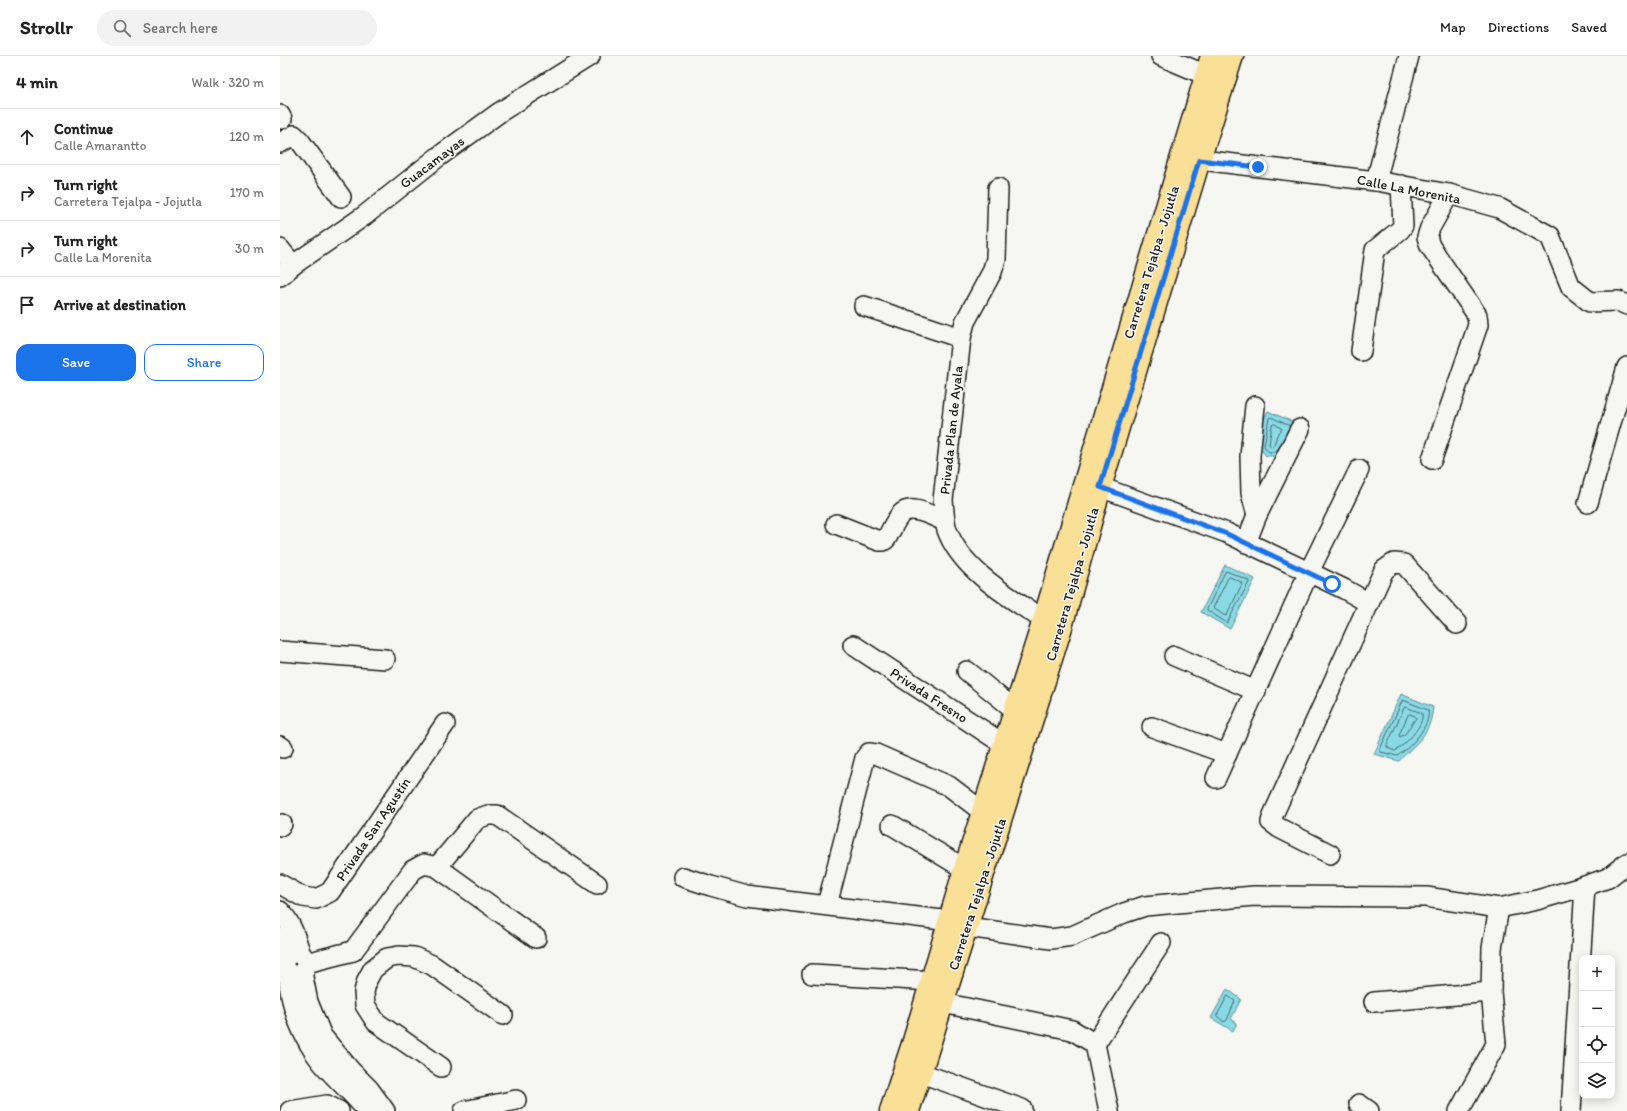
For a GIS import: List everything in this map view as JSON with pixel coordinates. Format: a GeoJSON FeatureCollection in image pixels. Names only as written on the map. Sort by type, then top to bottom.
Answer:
{"type":"FeatureCollection","features":[{"type":"Feature","properties":{"kind":"main road","name":"Carretera Tejalpa - Jojutla"},"geometry":{"type":"LineString","coordinates":[[907,1110],[932,981],[958,924],[1044,620],[1190,159],[1232,56]]}},
{"type":"Feature","properties":{"kind":"main road","name":"Carretera Tejalpa - Jojutla"},"geometry":{"type":"LineString","coordinates":[[907,1110],[943,1003],[958,924],[966,869],[983,812],[1014,729],[1061,628],[1190,159],[1209,66]]}},
{"type":"Feature","properties":{"kind":"street","name":"Guacamayas"},"geometry":{"type":"LineString","coordinates":[[287,270],[364,216],[438,157],[500,112],[590,56]]}},
{"type":"Feature","properties":{"kind":"street"},"geometry":{"type":"LineString","coordinates":[[1161,56],[1209,66]]}},
{"type":"Feature","properties":{"kind":"street"},"geometry":{"type":"LineString","coordinates":[[1376,180],[1409,56]]}},
{"type":"Feature","properties":{"kind":"street"},"geometry":{"type":"LineString","coordinates":[[280,143],[294,135],[341,197]]}},
{"type":"Feature","properties":{"kind":"street","name":"Calle La Morenita"},"geometry":{"type":"LineString","coordinates":[[1190,159],[1376,180],[1449,194],[1499,208],[1550,236],[1571,287],[1590,302],[1618,301],[1627,305]]}},
{"type":"Feature","properties":{"kind":"street"},"geometry":{"type":"LineString","coordinates":[[1361,351],[1375,250],[1400,230],[1402,226],[1401,185]]}},
{"type":"Feature","properties":{"kind":"street","name":"Privada Plan de Ayala"},"geometry":{"type":"LineString","coordinates":[[998,188],[996,259],[992,272],[965,322],[961,338],[943,500],[945,521],[948,532],[960,554],[984,580],[1044,620]]}},
{"type":"Feature","properties":{"kind":"street"},"geometry":{"type":"LineString","coordinates":[[1432,458],[1478,325],[1477,315],[1430,246],[1427,237],[1430,228],[1449,194]]}},
{"type":"Feature","properties":{"kind":"street"},"geometry":{"type":"LineString","coordinates":[[280,249],[287,270]]}},
{"type":"Feature","properties":{"kind":"street"},"geometry":{"type":"LineString","coordinates":[[864,306],[961,338]]}},
{"type":"Feature","properties":{"kind":"street"},"geometry":{"type":"LineString","coordinates":[[1588,503],[1627,367]]}},
{"type":"Feature","properties":{"kind":"street"},"geometry":{"type":"LineString","coordinates":[[1256,406],[1250,456],[1251,493],[1257,515]]}},
{"type":"Feature","properties":{"kind":"street"},"geometry":{"type":"LineString","coordinates":[[1246,542],[1257,515],[1300,428]]}},
{"type":"Feature","properties":{"kind":"street"},"geometry":{"type":"LineString","coordinates":[[1216,778],[1309,572],[1359,470]]}},
{"type":"Feature","properties":{"kind":"street"},"geometry":{"type":"LineString","coordinates":[[1100,487],[1246,542],[1369,603]]}},
{"type":"Feature","properties":{"kind":"street"},"geometry":{"type":"LineString","coordinates":[[836,524],[879,541],[883,541],[886,539],[905,511],[914,509],[945,521]]}},
{"type":"Feature","properties":{"kind":"street"},"geometry":{"type":"LineString","coordinates":[[1330,854],[1279,828],[1271,822],[1384,570],[1394,563],[1404,564],[1457,624]]}},
{"type":"Feature","properties":{"kind":"street","name":"Privada Fresno"},"geometry":{"type":"LineString","coordinates":[[854,645],[1014,729]]}},
{"type":"Feature","properties":{"kind":"street"},"geometry":{"type":"LineString","coordinates":[[280,651],[385,659]]}},
{"type":"Feature","properties":{"kind":"street"},"geometry":{"type":"LineString","coordinates":[[1174,656],[1256,691]]}},
{"type":"Feature","properties":{"kind":"street"},"geometry":{"type":"LineString","coordinates":[[967,671],[1008,705],[1014,729]]}},
{"type":"Feature","properties":{"kind":"street","name":"Privada San Agustín"},"geometry":{"type":"LineString","coordinates":[[281,887],[303,897],[316,899],[330,892],[445,724]]}},
{"type":"Feature","properties":{"kind":"street"},"geometry":{"type":"LineString","coordinates":[[1152,727],[1227,754]]}},
{"type":"Feature","properties":{"kind":"street"},"geometry":{"type":"LineString","coordinates":[[827,905],[865,758],[870,753],[876,754],[950,786],[983,812]]}},
{"type":"Feature","properties":{"kind":"street"},"geometry":{"type":"LineString","coordinates":[[437,867],[476,819],[488,815],[497,815],[597,884]]}},
{"type":"Feature","properties":{"kind":"street"},"geometry":{"type":"LineString","coordinates":[[892,826],[966,869]]}},
{"type":"Feature","properties":{"kind":"street"},"geometry":{"type":"LineString","coordinates":[[683,877],[747,896],[827,905],[1051,939],[1072,936],[1124,913],[1145,906],[1254,896],[1426,897],[1499,908],[1538,900],[1586,886],[1608,878],[1627,863]]}},
{"type":"Feature","properties":{"kind":"street"},"geometry":{"type":"LineString","coordinates":[[297,964],[353,951],[412,870],[424,864],[437,867],[536,938]]}},
{"type":"Feature","properties":{"kind":"street"},"geometry":{"type":"LineString","coordinates":[[1571,1111],[1586,886]]}},
{"type":"Feature","properties":{"kind":"street"},"geometry":{"type":"LineString","coordinates":[[1465,1110],[1496,1044],[1491,992],[1492,948],[1499,908]]}},
{"type":"Feature","properties":{"kind":"street"},"geometry":{"type":"LineString","coordinates":[[280,911],[293,930],[297,964],[308,1002],[322,1036],[351,1071],[369,1089],[385,1111]]}},
{"type":"Feature","properties":{"kind":"street"},"geometry":{"type":"LineString","coordinates":[[280,938],[297,964]]}},
{"type":"Feature","properties":{"kind":"street"},"geometry":{"type":"LineString","coordinates":[[1109,1111],[1096,1044],[1161,943]]}},
{"type":"Feature","properties":{"kind":"street"},"geometry":{"type":"LineString","coordinates":[[353,951],[362,961],[373,969]]}},
{"type":"Feature","properties":{"kind":"street"},"geometry":{"type":"LineString","coordinates":[[441,1067],[376,1022],[365,1005],[364,992],[367,980],[373,969],[387,958],[399,956],[414,957],[432,965],[503,1015]]}},
{"type":"Feature","properties":{"kind":"street"},"geometry":{"type":"LineString","coordinates":[[297,964],[289,988],[297,1018],[306,1038],[317,1057],[358,1100],[366,1111]]}},
{"type":"Feature","properties":{"kind":"street"},"geometry":{"type":"LineString","coordinates":[[812,974],[932,981]]}},
{"type":"Feature","properties":{"kind":"street"},"geometry":{"type":"LineString","coordinates":[[1374,1002],[1491,992]]}},
{"type":"Feature","properties":{"kind":"street"},"geometry":{"type":"LineString","coordinates":[[943,1003],[1072,1030],[1096,1044]]}},
{"type":"Feature","properties":{"kind":"street"},"geometry":{"type":"LineString","coordinates":[[920,1073],[985,1104],[1022,1109],[1021,1111]]}},
{"type":"Feature","properties":{"kind":"street"},"geometry":{"type":"LineString","coordinates":[[464,1111],[516,1100]]}},
{"type":"Feature","properties":{"kind":"street"},"geometry":{"type":"LineString","coordinates":[[290,1111],[327,1105],[339,1111]]}},
{"type":"Feature","properties":{"kind":"water"},"geometry":{"type":"Polygon","coordinates":[[[1268,411],[1295,423],[1279,453],[1274,456],[1266,456],[1261,449],[1260,444],[1264,418],[1268,411]]]}},
{"type":"Feature","properties":{"kind":"water"},"geometry":{"type":"Polygon","coordinates":[[[1225,565],[1255,579],[1230,629],[1201,612],[1225,565]]]}},
{"type":"Feature","properties":{"kind":"water"},"geometry":{"type":"Polygon","coordinates":[[[1401,694],[1433,707],[1429,725],[1425,732],[1399,761],[1374,754],[1401,694]]]}},
{"type":"Feature","properties":{"kind":"water"},"geometry":{"type":"Polygon","coordinates":[[[1227,989],[1241,999],[1231,1019],[1237,1023],[1233,1031],[1211,1018],[1227,989]]]}},
{"type":"Feature","properties":{"kind":"route"},"geometry":{"type":"LineString","coordinates":[[1258,167],[1199,160],[1100,487],[1227,534],[1332,584]]}}]}
